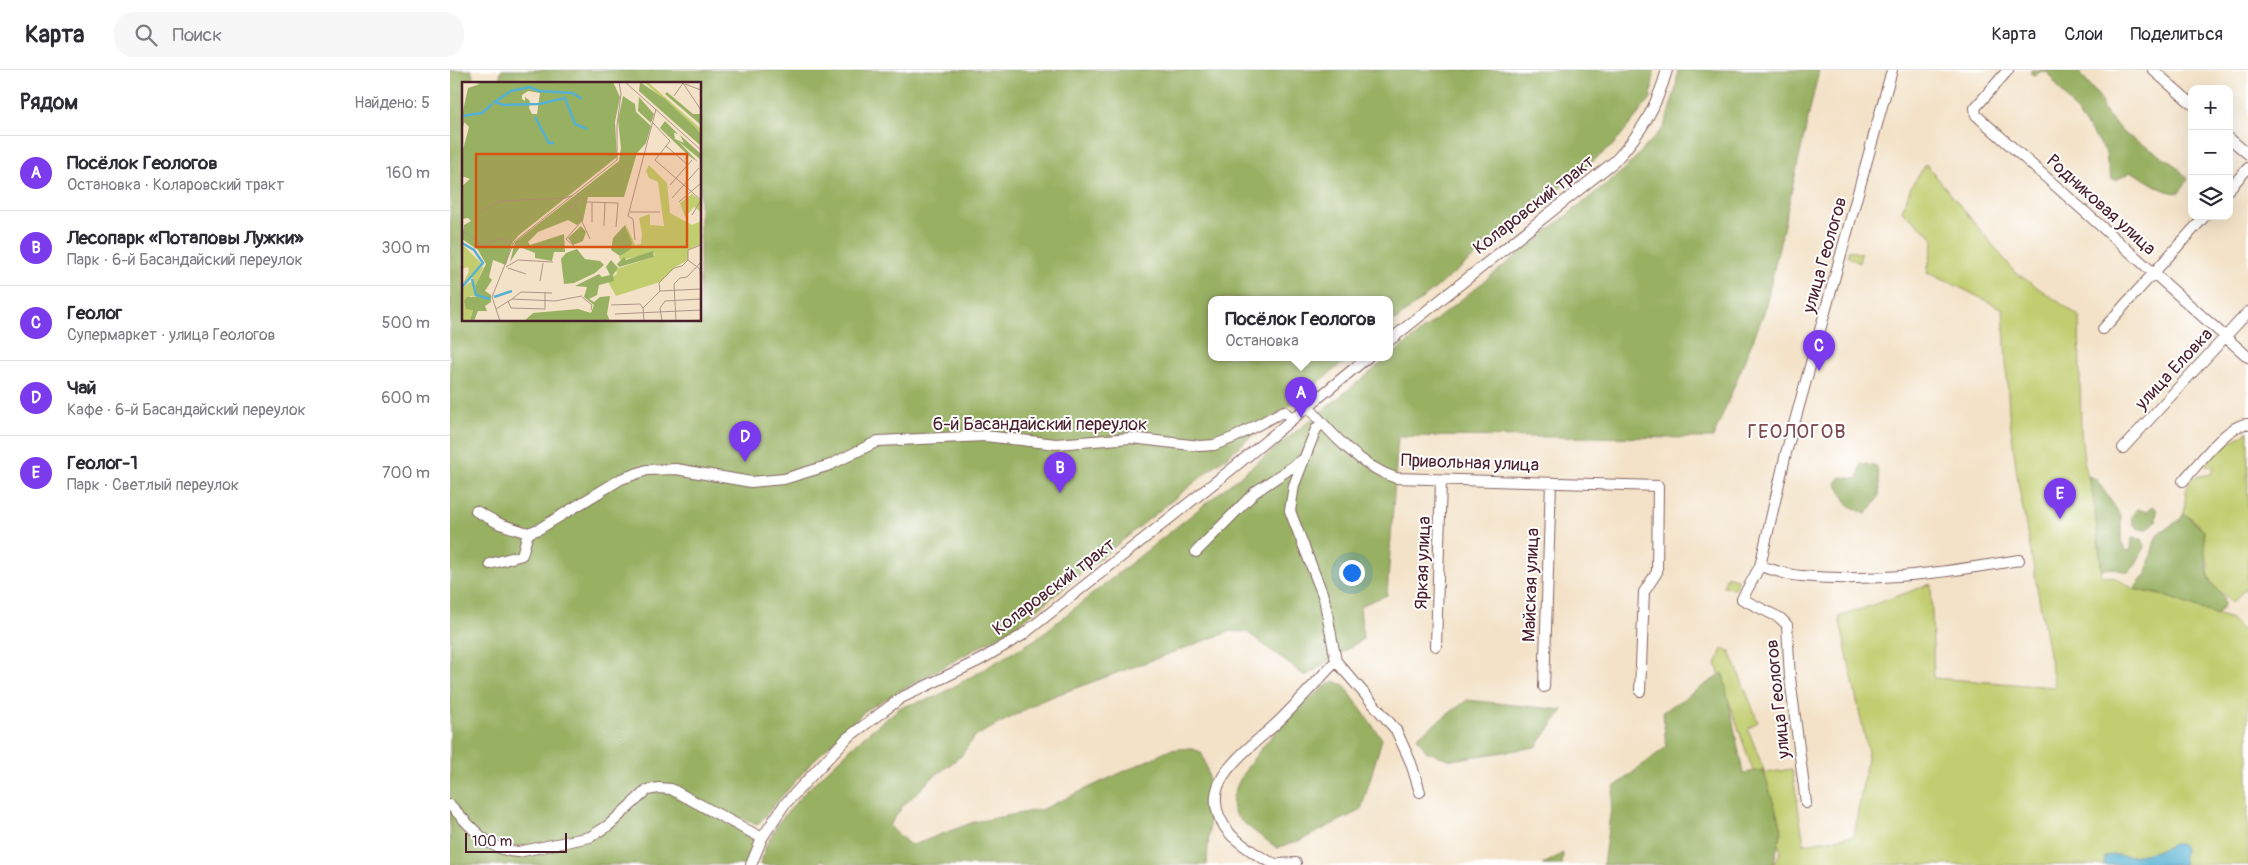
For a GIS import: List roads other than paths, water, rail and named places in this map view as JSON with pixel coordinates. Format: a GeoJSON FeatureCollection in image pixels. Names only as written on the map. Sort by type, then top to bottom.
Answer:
{"type":"FeatureCollection","features":[{"type":"Feature","properties":{"kind":"street","name":"Коларовский тракт"},"geometry":{"type":"LineString","coordinates":[[1393,338],[1615,160],[1636,138],[1649,118],[1667,70]]}},
{"type":"Feature","properties":{"kind":"street","name":"улица Геологов"},"geometry":{"type":"LineString","coordinates":[[1806,803],[1790,678],[1787,625],[1780,618],[1742,599],[1760,566],[1788,444],[1892,70]]}},
{"type":"Feature","properties":{"kind":"street","name":"Родниковая улица"},"geometry":{"type":"LineString","coordinates":[[2008,70],[1975,108],[1976,115],[2248,357]]}},
{"type":"Feature","properties":{"kind":"street"},"geometry":{"type":"LineString","coordinates":[[2153,70],[2188,101]]}},
{"type":"Feature","properties":{"kind":"street"},"geometry":{"type":"LineString","coordinates":[[2233,141],[2248,154]]}},
{"type":"Feature","properties":{"kind":"street"},"geometry":{"type":"LineString","coordinates":[[2233,185],[2248,168]]}},
{"type":"Feature","properties":{"kind":"street"},"geometry":{"type":"LineString","coordinates":[[2103,329],[2201,220]]}},
{"type":"Feature","properties":{"kind":"street","name":"улица Еловка"},"geometry":{"type":"LineString","coordinates":[[2123,448],[2248,312]]}},
{"type":"Feature","properties":{"kind":"street","name":"Коларовский тракт"},"geometry":{"type":"LineString","coordinates":[[751,865],[762,838],[784,805],[824,761],[875,715],[901,698],[980,660],[1021,636],[1233,468],[1291,418],[1363,361]]}},
{"type":"Feature","properties":{"kind":"street","name":"Привольная улица"},"geometry":{"type":"LineString","coordinates":[[1307,405],[1332,435],[1381,473],[1396,478],[1658,486],[1657,572],[1644,592],[1640,691]]}},
{"type":"Feature","properties":{"kind":"street","name":"6-й Басандайский переулок"},"geometry":{"type":"LineString","coordinates":[[528,533],[539,529],[621,479],[647,470],[676,469],[751,482],[771,481],[830,465],[878,441],[985,436],[1056,444],[1131,438],[1200,446],[1225,441],[1284,411],[1291,418]]}},
{"type":"Feature","properties":{"kind":"street"},"geometry":{"type":"LineString","coordinates":[[1322,423],[1316,429],[1294,485],[1290,511],[1324,598],[1336,661],[1396,730],[1411,764],[1420,792]]}},
{"type":"Feature","properties":{"kind":"street"},"geometry":{"type":"LineString","coordinates":[[2183,481],[2225,436],[2244,424],[2248,424]]}},
{"type":"Feature","properties":{"kind":"street"},"geometry":{"type":"LineString","coordinates":[[1196,552],[1255,492],[1304,459]]}},
{"type":"Feature","properties":{"kind":"street","name":"Яркая улица"},"geometry":{"type":"LineString","coordinates":[[1436,646],[1441,480]]}},
{"type":"Feature","properties":{"kind":"street","name":"Майская улица"},"geometry":{"type":"LineString","coordinates":[[1544,687],[1551,483]]}},
{"type":"Feature","properties":{"kind":"street"},"geometry":{"type":"LineString","coordinates":[[476,511],[500,524],[528,533],[522,555],[490,564]]}},
{"type":"Feature","properties":{"kind":"street"},"geometry":{"type":"LineString","coordinates":[[1760,566],[1800,576],[1881,577],[1909,576],[2019,560]]}},
{"type":"Feature","properties":{"kind":"street"},"geometry":{"type":"LineString","coordinates":[[1296,863],[1275,864],[1235,838],[1221,824],[1216,812],[1216,796],[1221,779],[1232,765],[1281,720],[1336,661]]}},
{"type":"Feature","properties":{"kind":"street"},"geometry":{"type":"LineString","coordinates":[[450,805],[487,843],[507,852],[518,852],[590,837],[609,826],[647,790],[659,788],[670,790],[762,838]]}},
{"type":"Feature","properties":{"kind":"water"},"geometry":{"type":"Polygon","coordinates":[[[2173,844],[2181,844],[2185,849],[2183,865],[2104,865],[2105,857],[2108,856],[2140,855],[2157,851],[2173,844]]]}},
{"type":"Feature","properties":{"kind":"place","name":"Геолог"},"geometry":{"type":"Point","coordinates":[1819,371]}},
{"type":"Feature","properties":{"kind":"place","name":"Посёлок Геологов"},"geometry":{"type":"Point","coordinates":[1301,418]}},
{"type":"Feature","properties":{"kind":"place","name":"Чай"},"geometry":{"type":"Point","coordinates":[745,462]}},
{"type":"Feature","properties":{"kind":"place","name":"Лесопарк «Потаповы Лужки»"},"geometry":{"type":"Point","coordinates":[1060,493]}},
{"type":"Feature","properties":{"kind":"place","name":"Геолог-1"},"geometry":{"type":"Point","coordinates":[2060,519]}},
{"type":"Feature","properties":{"kind":"district","name":"ГЕОЛОГОВ"},"geometry":{"type":"Point","coordinates":[1797,431]}}]}
